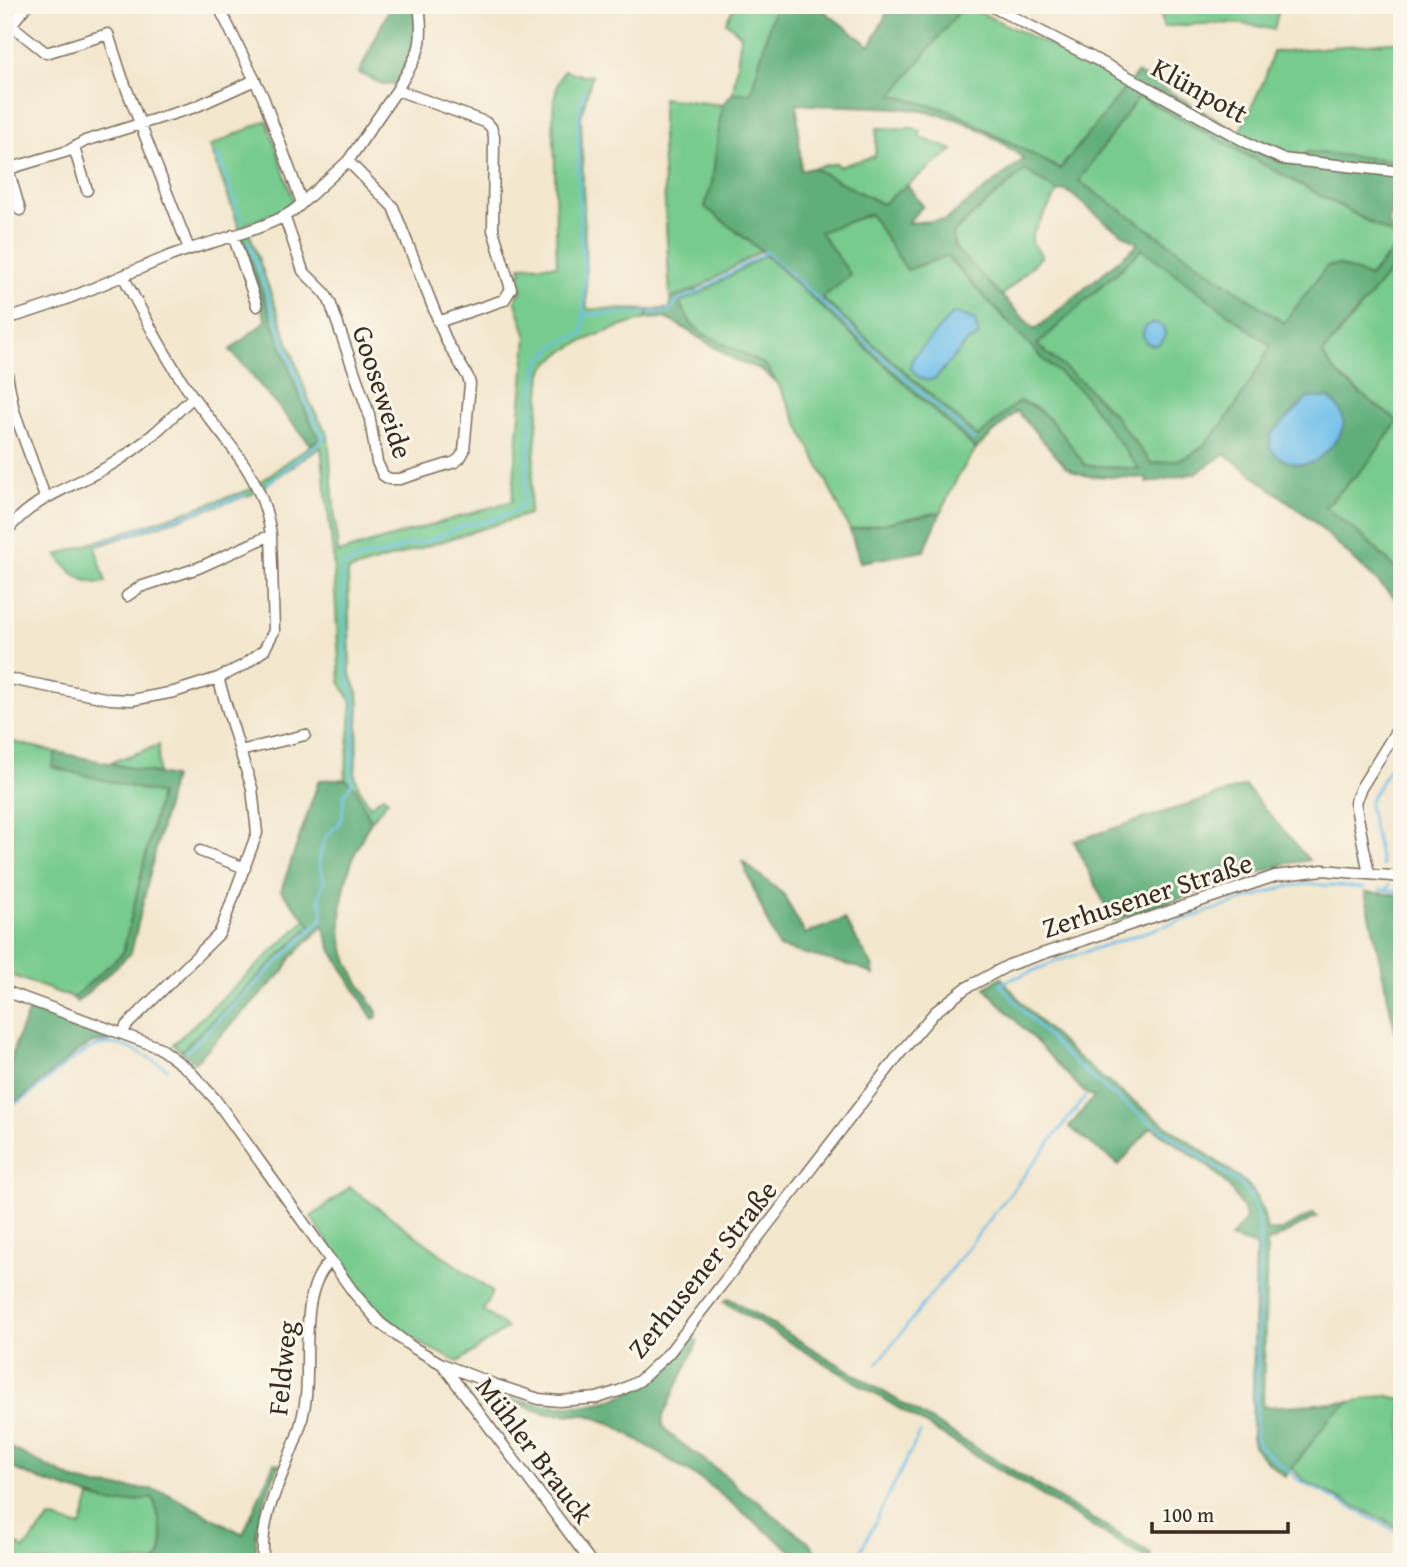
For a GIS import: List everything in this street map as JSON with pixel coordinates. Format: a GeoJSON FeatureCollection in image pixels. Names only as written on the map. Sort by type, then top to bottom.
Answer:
{"type":"FeatureCollection","features":[{"type":"Feature","properties":{"kind":"street"},"geometry":{"type":"LineString","coordinates":[[27,5],[8,28],[46,53],[108,34],[122,77],[189,248]]}},
{"type":"Feature","properties":{"kind":"street"},"geometry":{"type":"LineString","coordinates":[[218,5],[255,80],[302,203]]}},
{"type":"Feature","properties":{"kind":"street"},"geometry":{"type":"LineString","coordinates":[[5,319],[57,304],[189,248],[285,218],[348,161],[397,90],[418,53],[422,40],[419,5]]}},
{"type":"Feature","properties":{"kind":"street","name":"Klünpott"},"geometry":{"type":"LineString","coordinates":[[989,5],[1282,159],[1402,172]]}},
{"type":"Feature","properties":{"kind":"street"},"geometry":{"type":"LineString","coordinates":[[20,210],[6,170],[74,148],[85,141],[194,107],[255,80]]}},
{"type":"Feature","properties":{"kind":"street"},"geometry":{"type":"LineString","coordinates":[[397,90],[485,122],[491,127],[494,136],[493,230],[512,289],[504,300],[438,322]]}},
{"type":"Feature","properties":{"kind":"street"},"geometry":{"type":"LineString","coordinates":[[74,148],[87,190]]}},
{"type":"Feature","properties":{"kind":"street","name":"Gooseweide"},"geometry":{"type":"LineString","coordinates":[[285,218],[303,271],[330,302],[369,414],[377,462],[383,475],[389,479],[400,479],[455,462],[464,451],[470,384],[438,322],[394,207],[348,161]]}},
{"type":"Feature","properties":{"kind":"street"},"geometry":{"type":"LineString","coordinates":[[233,235],[257,306]]}},
{"type":"Feature","properties":{"kind":"street"},"geometry":{"type":"LineString","coordinates":[[5,678],[110,699],[132,699],[174,692],[218,678],[257,657],[271,641],[274,631],[271,535],[258,490],[244,461],[193,397],[166,356],[122,276]]}},
{"type":"Feature","properties":{"kind":"street"},"geometry":{"type":"LineString","coordinates":[[5,364],[14,411],[45,497]]}},
{"type":"Feature","properties":{"kind":"street"},"geometry":{"type":"LineString","coordinates":[[5,533],[19,516],[45,497],[87,478],[133,451],[193,397]]}},
{"type":"Feature","properties":{"kind":"street"},"geometry":{"type":"LineString","coordinates":[[127,596],[141,587],[198,568],[271,535]]}},
{"type":"Feature","properties":{"kind":"street"},"geometry":{"type":"LineString","coordinates":[[123,1034],[127,1026],[219,934],[257,833],[252,788],[218,678]]}},
{"type":"Feature","properties":{"kind":"street"},"geometry":{"type":"LineString","coordinates":[[1369,874],[1356,814],[1357,795],[1402,722]]}},
{"type":"Feature","properties":{"kind":"street"},"geometry":{"type":"LineString","coordinates":[[240,751],[305,735]]}},
{"type":"Feature","properties":{"kind":"street"},"geometry":{"type":"LineString","coordinates":[[200,851],[244,868]]}},
{"type":"Feature","properties":{"kind":"street","name":"Zerhusener Straße"},"geometry":{"type":"LineString","coordinates":[[5,991],[158,1047],[189,1070],[221,1108],[330,1262],[380,1323],[412,1347],[442,1364],[520,1394],[559,1401],[597,1398],[639,1381],[654,1369],[901,1052],[935,1013],[967,988],[1009,965],[1275,876],[1323,870],[1402,877]]}},
{"type":"Feature","properties":{"kind":"street","name":"Feldweg"},"geometry":{"type":"LineString","coordinates":[[263,1562],[263,1538],[270,1503],[298,1432],[306,1396],[312,1292],[318,1275],[330,1262]]}},
{"type":"Feature","properties":{"kind":"street","name":"Mühler Brauck"},"geometry":{"type":"LineString","coordinates":[[442,1364],[591,1562]]}},
{"type":"Feature","properties":{"kind":"green space"},"geometry":{"type":"Polygon","coordinates":[[[391,5],[414,5],[417,42],[396,84],[384,85],[359,73],[391,5]]]}},
{"type":"Feature","properties":{"kind":"green space"},"geometry":{"type":"Polygon","coordinates":[[[735,5],[775,5],[751,94],[733,93],[741,35],[726,22],[735,5]]]}},
{"type":"Feature","properties":{"kind":"green space"},"geometry":{"type":"Polygon","coordinates":[[[775,5],[816,5],[870,46],[891,5],[964,5],[893,95],[951,111],[1060,169],[1137,73],[1270,148],[1301,157],[1308,152],[1402,161],[1402,173],[1395,173],[1389,226],[1402,234],[1402,240],[1139,96],[1079,181],[1284,323],[1327,266],[1339,265],[1369,277],[1402,241],[1402,257],[1323,353],[1327,362],[1344,380],[1398,421],[1367,464],[1325,507],[1367,540],[1402,575],[1402,605],[1311,519],[1225,454],[1196,473],[1147,483],[1146,478],[1088,476],[1066,467],[1017,411],[976,449],[762,251],[705,207],[712,183],[722,105],[733,93],[751,93],[775,5]],[[797,104],[801,170],[813,168],[882,204],[907,185],[923,206],[907,223],[945,220],[1024,159],[988,134],[949,117],[893,108],[797,104]],[[1025,170],[959,226],[953,236],[955,248],[1035,330],[1138,244],[1066,190],[1058,192],[1025,170]],[[870,214],[820,232],[851,275],[822,298],[978,437],[1019,401],[1039,410],[1048,418],[1085,465],[1139,469],[1080,390],[1044,360],[946,256],[907,270],[870,214]],[[1142,249],[1037,345],[1083,383],[1112,413],[1152,464],[1184,458],[1209,440],[1233,409],[1271,346],[1142,249]]]}},
{"type":"Feature","properties":{"kind":"green space"},"geometry":{"type":"Polygon","coordinates":[[[964,5],[1130,83],[1060,169],[951,111],[893,95],[964,5]]]}},
{"type":"Feature","properties":{"kind":"green space"},"geometry":{"type":"Polygon","coordinates":[[[1160,5],[1280,5],[1274,30],[1233,23],[1163,27],[1160,5]]]}},
{"type":"Feature","properties":{"kind":"green space"},"geometry":{"type":"Polygon","coordinates":[[[1402,41],[1402,161],[1308,152],[1301,157],[1270,148],[1240,131],[1265,78],[1273,52],[1402,41]]]}},
{"type":"Feature","properties":{"kind":"green space"},"geometry":{"type":"Polygon","coordinates":[[[564,70],[583,76],[592,75],[581,117],[587,309],[648,310],[646,319],[604,332],[573,346],[559,354],[542,373],[529,514],[348,571],[350,673],[358,693],[359,706],[355,776],[370,806],[383,796],[388,800],[371,821],[355,788],[345,779],[352,703],[340,682],[333,555],[321,447],[252,494],[95,547],[106,582],[84,580],[66,567],[57,555],[249,490],[319,439],[303,406],[210,146],[267,120],[293,200],[283,210],[246,224],[310,403],[328,435],[338,553],[512,501],[527,337],[515,300],[522,289],[517,274],[522,273],[520,266],[557,265],[553,114],[556,92],[564,70]]]}},
{"type":"Feature","properties":{"kind":"green space"},"geometry":{"type":"Polygon","coordinates":[[[1138,96],[1402,241],[1369,277],[1339,265],[1327,266],[1284,323],[1078,181],[1138,96]]]}},
{"type":"Feature","properties":{"kind":"green space"},"geometry":{"type":"Polygon","coordinates":[[[662,98],[722,105],[712,183],[705,207],[761,251],[697,289],[670,299],[662,148],[662,98]]]}},
{"type":"Feature","properties":{"kind":"green space"},"geometry":{"type":"Polygon","coordinates":[[[877,128],[914,128],[921,131],[919,137],[953,150],[882,204],[813,168],[837,163],[838,167],[875,156],[877,128]]]}},
{"type":"Feature","properties":{"kind":"green space"},"geometry":{"type":"Polygon","coordinates":[[[1025,170],[1058,192],[1032,234],[1032,242],[1042,256],[1002,296],[955,248],[953,233],[1025,170]]]}},
{"type":"Feature","properties":{"kind":"green space"},"geometry":{"type":"Polygon","coordinates":[[[870,214],[907,270],[946,256],[1044,360],[1080,390],[1140,469],[1085,465],[1048,418],[1029,404],[1019,401],[978,438],[821,298],[819,232],[870,214]]]}},
{"type":"Feature","properties":{"kind":"green space"},"geometry":{"type":"Polygon","coordinates":[[[242,236],[303,406],[319,439],[311,445],[230,350],[266,321],[237,239],[242,236]]]}},
{"type":"Feature","properties":{"kind":"green space"},"geometry":{"type":"Polygon","coordinates":[[[1142,249],[1272,346],[1233,409],[1209,440],[1184,458],[1152,464],[1112,413],[1083,383],[1037,345],[1142,249]]]}},
{"type":"Feature","properties":{"kind":"green space"},"geometry":{"type":"Polygon","coordinates":[[[765,255],[976,449],[957,478],[941,512],[850,530],[778,384],[765,365],[704,334],[692,325],[678,302],[699,294],[765,255]]]}},
{"type":"Feature","properties":{"kind":"green space"},"geometry":{"type":"Polygon","coordinates":[[[1402,257],[1402,575],[1367,540],[1325,507],[1367,464],[1398,421],[1334,371],[1323,353],[1402,257]]]}},
{"type":"Feature","properties":{"kind":"green space"},"geometry":{"type":"Polygon","coordinates":[[[697,289],[699,294],[679,302],[692,325],[704,334],[765,365],[778,384],[760,369],[739,362],[675,323],[664,318],[646,319],[648,310],[670,309],[670,299],[697,289]]]}},
{"type":"Feature","properties":{"kind":"green space"},"geometry":{"type":"Polygon","coordinates":[[[941,512],[924,551],[860,562],[850,530],[941,512]]]}},
{"type":"Feature","properties":{"kind":"green space"},"geometry":{"type":"Polygon","coordinates":[[[5,740],[56,752],[53,767],[160,793],[123,953],[73,998],[5,973],[5,740]]]}},
{"type":"Feature","properties":{"kind":"green space"},"geometry":{"type":"Polygon","coordinates":[[[159,745],[158,774],[109,763],[159,745]]]}},
{"type":"Feature","properties":{"kind":"green space"},"geometry":{"type":"Polygon","coordinates":[[[56,752],[173,777],[131,953],[77,1002],[73,998],[123,953],[160,794],[52,767],[56,752]]]}},
{"type":"Feature","properties":{"kind":"green space"},"geometry":{"type":"Polygon","coordinates":[[[345,779],[355,788],[371,821],[351,863],[343,893],[342,940],[351,968],[377,1012],[377,1017],[373,1019],[332,951],[323,926],[291,958],[284,971],[195,1062],[181,1051],[311,925],[281,891],[319,780],[345,779]]]}},
{"type":"Feature","properties":{"kind":"green space"},"geometry":{"type":"Polygon","coordinates":[[[1245,786],[1309,860],[1285,864],[1113,921],[1074,841],[1245,786]]]}},
{"type":"Feature","properties":{"kind":"green space"},"geometry":{"type":"Polygon","coordinates":[[[742,861],[783,894],[805,934],[844,919],[872,965],[874,975],[860,968],[778,947],[742,861]]]}},
{"type":"Feature","properties":{"kind":"green space"},"geometry":{"type":"Polygon","coordinates":[[[1365,892],[1402,895],[1402,1063],[1365,892]]]}},
{"type":"Feature","properties":{"kind":"green space"},"geometry":{"type":"Polygon","coordinates":[[[307,919],[312,925],[181,1051],[173,1044],[307,919]]]}},
{"type":"Feature","properties":{"kind":"green space"},"geometry":{"type":"Polygon","coordinates":[[[1001,977],[1055,1037],[1085,1063],[1245,1182],[1260,1205],[1267,1231],[1280,1231],[1314,1213],[1317,1217],[1267,1243],[1263,1407],[1351,1402],[1332,1415],[1285,1477],[1259,1454],[1252,1436],[1256,1246],[1230,1238],[1246,1219],[1240,1203],[1220,1177],[1151,1127],[1119,1165],[1069,1127],[1094,1097],[1084,1092],[985,988],[1001,977]]]}},
{"type":"Feature","properties":{"kind":"green space"},"geometry":{"type":"Polygon","coordinates":[[[31,1006],[115,1036],[110,1041],[93,1043],[77,1052],[21,1099],[11,1103],[8,1092],[9,1067],[16,1041],[31,1006]]]}},
{"type":"Feature","properties":{"kind":"green space"},"geometry":{"type":"Polygon","coordinates":[[[350,1187],[492,1292],[483,1311],[507,1328],[458,1362],[416,1341],[380,1312],[355,1282],[311,1217],[350,1187]]]}},
{"type":"Feature","properties":{"kind":"green space"},"geometry":{"type":"Polygon","coordinates":[[[729,1298],[1151,1554],[1148,1560],[724,1302],[729,1298]]]}},
{"type":"Feature","properties":{"kind":"green space"},"geometry":{"type":"Polygon","coordinates":[[[690,1337],[698,1341],[663,1416],[662,1425],[669,1434],[809,1542],[815,1551],[805,1562],[705,1482],[612,1424],[587,1415],[547,1414],[492,1395],[495,1393],[537,1404],[558,1406],[600,1403],[620,1397],[658,1374],[690,1337]]]}},
{"type":"Feature","properties":{"kind":"green space"},"geometry":{"type":"Polygon","coordinates":[[[1386,1395],[1402,1400],[1402,1530],[1304,1481],[1292,1469],[1332,1415],[1351,1402],[1386,1395]]]}},
{"type":"Feature","properties":{"kind":"green space"},"geometry":{"type":"Polygon","coordinates":[[[5,1445],[77,1481],[97,1486],[150,1489],[166,1493],[243,1534],[274,1463],[280,1464],[258,1523],[257,1562],[156,1562],[163,1539],[153,1498],[115,1504],[42,1481],[5,1465],[5,1445]]]}},
{"type":"Feature","properties":{"kind":"green space"},"geometry":{"type":"Polygon","coordinates":[[[90,1497],[115,1504],[153,1498],[163,1539],[156,1562],[5,1562],[5,1537],[24,1549],[50,1518],[81,1527],[90,1497]]]}},
{"type":"Feature","properties":{"kind":"water"},"geometry":{"type":"Polygon","coordinates":[[[956,313],[975,320],[979,336],[966,343],[936,378],[921,378],[910,367],[912,359],[950,316],[956,313]]]}},
{"type":"Feature","properties":{"kind":"water"},"geometry":{"type":"Polygon","coordinates":[[[1154,323],[1162,326],[1165,334],[1162,342],[1154,345],[1146,342],[1143,334],[1146,326],[1154,323]]]}},
{"type":"Feature","properties":{"kind":"water"},"geometry":{"type":"Polygon","coordinates":[[[1308,398],[1329,398],[1341,411],[1344,424],[1339,436],[1320,457],[1310,463],[1293,463],[1273,452],[1270,448],[1271,434],[1308,398]]]}},
{"type":"Feature","properties":{"kind":"waterway"},"geometry":{"type":"LineString","coordinates":[[187,1051],[322,919],[319,898],[324,881],[319,862],[328,834],[342,817],[344,795],[351,786],[356,711],[346,669],[342,566],[367,556],[387,554],[406,545],[431,540],[466,525],[488,521],[514,511],[524,503],[538,365],[553,348],[567,339],[583,334],[585,277],[580,230],[578,129],[585,90]]}},
{"type":"Feature","properties":{"kind":"waterway"},"geometry":{"type":"LineString","coordinates":[[217,153],[242,222]]}},
{"type":"Feature","properties":{"kind":"waterway"},"geometry":{"type":"LineString","coordinates":[[248,241],[307,406],[325,438],[267,484]]}},
{"type":"Feature","properties":{"kind":"waterway"},"geometry":{"type":"LineString","coordinates":[[583,315],[669,312],[680,299],[695,294],[766,252],[974,440]]}},
{"type":"Feature","properties":{"kind":"waterway"},"geometry":{"type":"LineString","coordinates":[[99,543],[246,495]]}},
{"type":"Feature","properties":{"kind":"waterway"},"geometry":{"type":"LineString","coordinates":[[1382,866],[1369,806],[1371,798],[1402,748]]}},
{"type":"Feature","properties":{"kind":"waterway"},"geometry":{"type":"LineString","coordinates":[[1364,888],[1311,884],[1284,887],[1060,960],[1000,984],[1043,1032],[1108,1091],[1242,1185],[1255,1207],[1260,1232],[1256,1408],[1258,1445],[1300,1481],[1402,1534]]}},
{"type":"Feature","properties":{"kind":"waterway"},"geometry":{"type":"LineString","coordinates":[[1380,890],[1386,890],[1389,885]]}},
{"type":"Feature","properties":{"kind":"waterway"},"geometry":{"type":"LineString","coordinates":[[1386,890],[1402,891]]}},
{"type":"Feature","properties":{"kind":"waterway"},"geometry":{"type":"LineString","coordinates":[[16,1104],[84,1052],[107,1044],[139,1052],[168,1069]]}},
{"type":"Feature","properties":{"kind":"waterway"},"geometry":{"type":"LineString","coordinates":[[877,1364],[1086,1096]]}},
{"type":"Feature","properties":{"kind":"waterway"},"geometry":{"type":"LineString","coordinates":[[855,1562],[920,1433]]}},
{"type":"Feature","properties":{"kind":"waterway"},"geometry":{"type":"LineString","coordinates":[[1396,1562],[1402,1554]]}}]}
